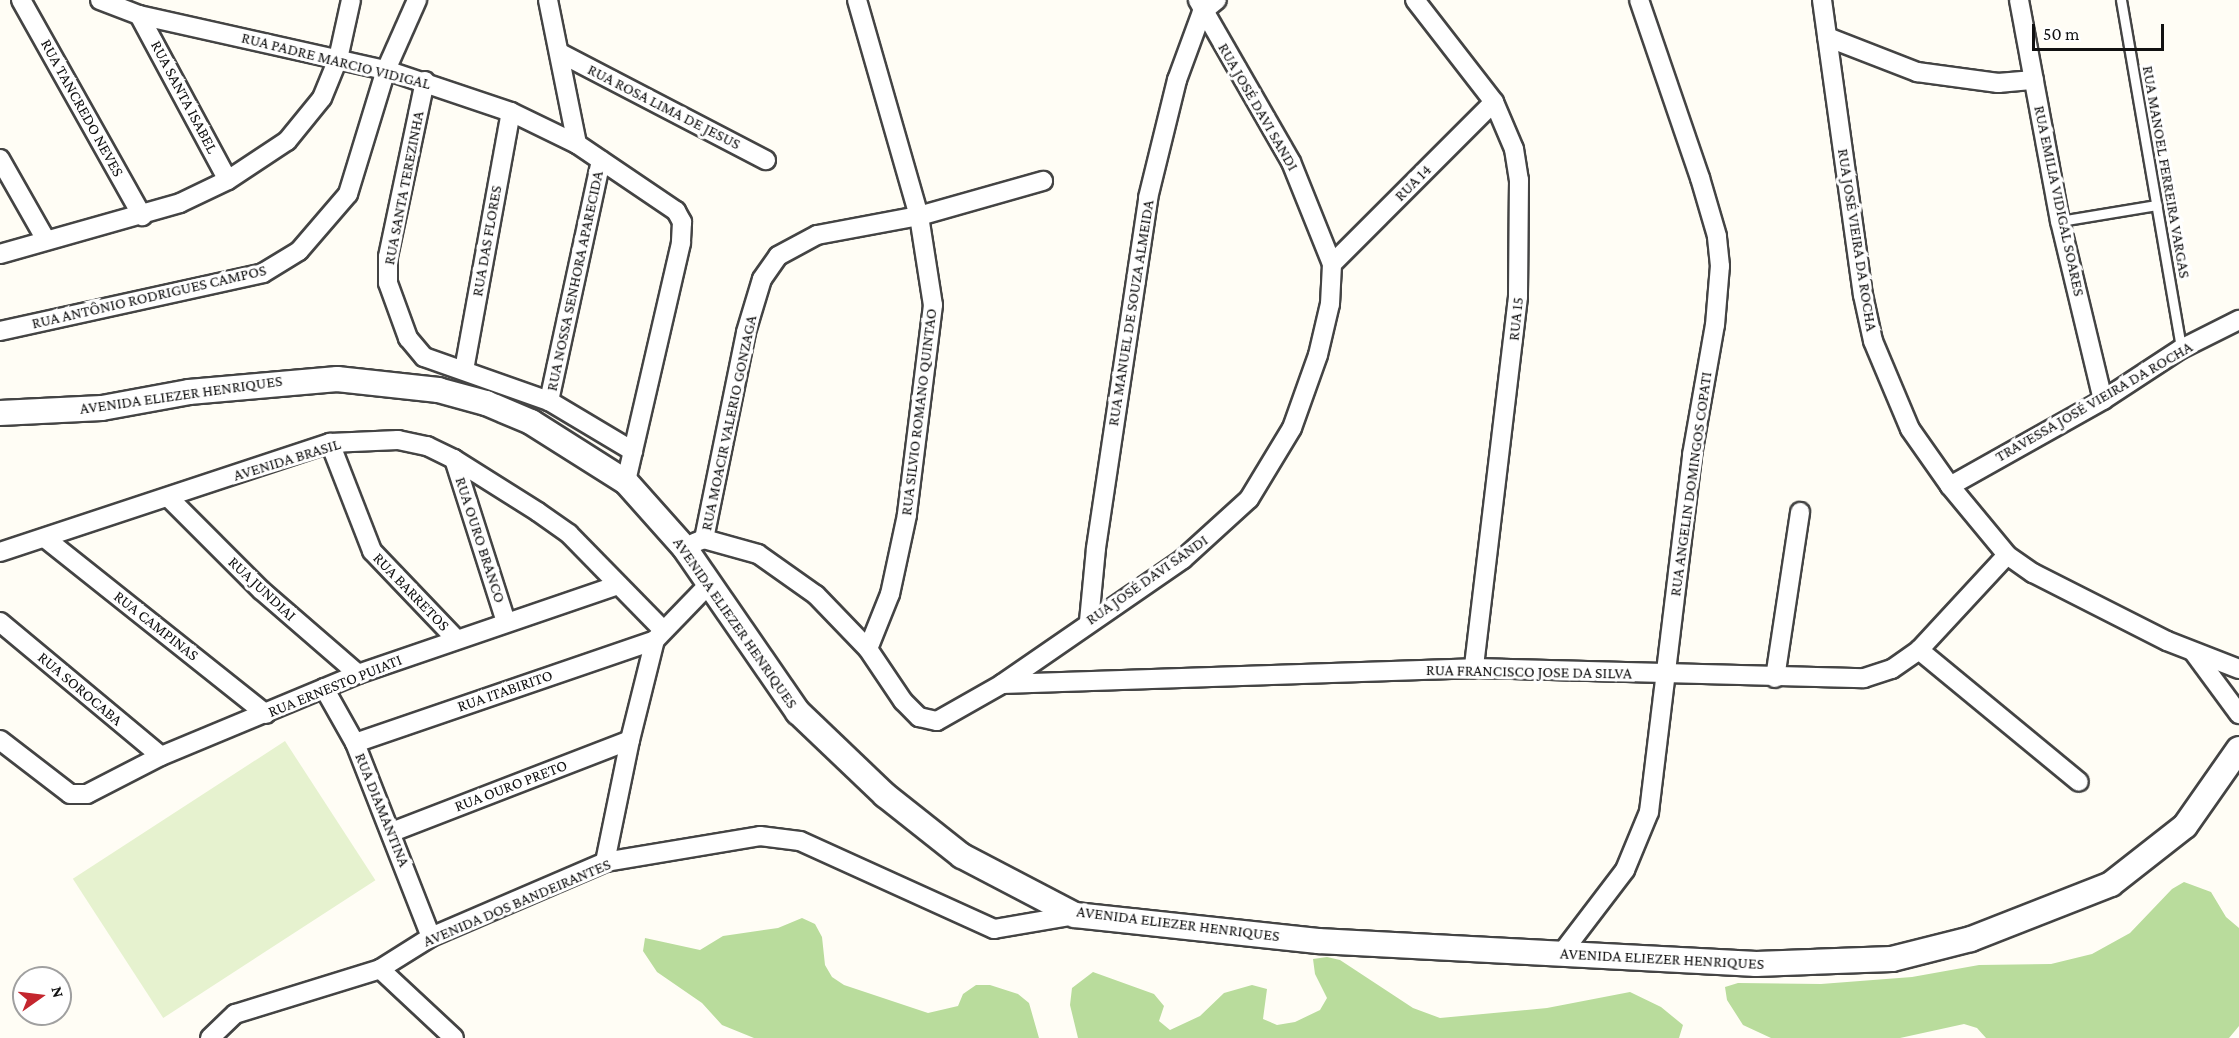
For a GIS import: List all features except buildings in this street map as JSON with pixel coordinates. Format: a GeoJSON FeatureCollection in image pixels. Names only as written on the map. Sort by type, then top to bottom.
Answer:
{"type":"FeatureCollection","features":[{"type":"Feature","properties":{"kind":"street","name":"RUA TANCREDO NEVES"},"geometry":{"type":"LineString","coordinates":[[21,0],[142,216]]}},
{"type":"Feature","properties":{"kind":"street","name":"RUA PADRE MARCIO VIDIGAL"},"geometry":{"type":"LineString","coordinates":[[100,0],[140,15],[386,70],[425,81],[511,112],[577,144],[666,203],[681,222],[681,243],[633,451]]}},
{"type":"Feature","properties":{"kind":"street"},"geometry":{"type":"LineString","coordinates":[[0,254],[142,216],[228,180],[287,141],[309,118],[322,99],[338,59],[351,0]]}},
{"type":"Feature","properties":{"kind":"street","name":"RUA ANTÔNIO RODRIGUES CAMPOS"},"geometry":{"type":"LineString","coordinates":[[0,331],[263,273],[300,251],[348,194],[386,70],[417,0]]}},
{"type":"Feature","properties":{"kind":"street"},"geometry":{"type":"LineString","coordinates":[[548,0],[562,54],[577,144]]}},
{"type":"Feature","properties":{"kind":"street","name":"RUA SILVIO ROMANO QUINTAO"},"geometry":{"type":"LineString","coordinates":[[857,0],[919,216],[932,283],[925,385],[904,526],[890,594],[868,649]]}},
{"type":"Feature","properties":{"kind":"street"},"geometry":{"type":"LineString","coordinates":[[1200,6],[1217,0]]}},
{"type":"Feature","properties":{"kind":"street","name":"RUA 15"},"geometry":{"type":"LineString","coordinates":[[1415,0],[1494,102],[1514,149],[1519,180],[1518,297],[1474,668]]}},
{"type":"Feature","properties":{"kind":"street","name":"RUA ANGELIN DOMINGOS COPATI"},"geometry":{"type":"LineString","coordinates":[[1561,954],[1626,870],[1648,812],[1664,676],[1720,266],[1717,236],[1700,178],[1639,0]]}},
{"type":"Feature","properties":{"kind":"street","name":"RUA JOSÉ VIEIRA DA ROCHA"},"geometry":{"type":"LineString","coordinates":[[1822,0],[1854,241],[1873,341],[1910,429],[1950,486],[2007,555],[2043,578],[2192,651],[2239,669]]}},
{"type":"Feature","properties":{"kind":"street","name":"RUA EMILIA VIDIGAL SOARES"},"geometry":{"type":"LineString","coordinates":[[2019,0],[2060,221],[2103,400]]}},
{"type":"Feature","properties":{"kind":"street","name":"RUA JOSÉ DAVI SANDI"},"geometry":{"type":"LineString","coordinates":[[868,649],[903,701],[919,717],[937,721],[1002,684],[1211,536],[1249,499],[1268,472],[1292,429],[1317,355],[1330,304],[1332,264],[1291,162],[1200,6]]}},
{"type":"Feature","properties":{"kind":"street","name":"RUA MANUEL DE SOUZA ALMEIDA"},"geometry":{"type":"LineString","coordinates":[[1089,621],[1096,549],[1148,198],[1177,80],[1200,6]]}},
{"type":"Feature","properties":{"kind":"street","name":"RUA SANTA ISABEL"},"geometry":{"type":"LineString","coordinates":[[140,15],[228,180]]}},
{"type":"Feature","properties":{"kind":"street"},"geometry":{"type":"LineString","coordinates":[[1827,37],[1917,72],[1998,83],[2034,80]]}},
{"type":"Feature","properties":{"kind":"street","name":"RUA ROSA LIMA DE JESUS"},"geometry":{"type":"LineString","coordinates":[[562,54],[766,160]]}},
{"type":"Feature","properties":{"kind":"street","name":"RUA SANTA TEREZINHA"},"geometry":{"type":"LineString","coordinates":[[425,81],[388,257],[388,283],[396,314],[416,352],[424,357],[464,370]]}},
{"type":"Feature","properties":{"kind":"street","name":"RUA 14"},"geometry":{"type":"LineString","coordinates":[[1332,264],[1494,102]]}},
{"type":"Feature","properties":{"kind":"street","name":"RUA DAS FLORES"},"geometry":{"type":"LineString","coordinates":[[464,370],[511,112]]}},
{"type":"Feature","properties":{"kind":"street"},"geometry":{"type":"LineString","coordinates":[[0,159],[46,240]]}},
{"type":"Feature","properties":{"kind":"street","name":"RUA NOSSA SENHORA APARECIDA"},"geometry":{"type":"LineString","coordinates":[[549,401],[601,161]]}},
{"type":"Feature","properties":{"kind":"street"},"geometry":{"type":"LineString","coordinates":[[919,216],[1043,181]]}},
{"type":"Feature","properties":{"kind":"street","name":"RUA MOACIR VALERIO GONZAGA"},"geometry":{"type":"LineString","coordinates":[[694,543],[746,332],[762,279],[778,256],[817,235],[919,216]]}},
{"type":"Feature","properties":{"kind":"street","name":"TRAVESSA JOSÉ VIEIRA DA ROCHA"},"geometry":{"type":"LineString","coordinates":[[1950,486],[2103,400],[2181,350],[2239,320]]}},
{"type":"Feature","properties":{"kind":"street"},"geometry":{"type":"LineString","coordinates":[[464,370],[549,401],[633,451],[626,482]]}},
{"type":"Feature","properties":{"kind":"street","name":"AVENIDA ELIEZER HENRIQUES"},"geometry":{"type":"LineString","coordinates":[[0,413],[102,408],[189,392],[295,380],[374,381],[438,390],[486,403],[531,422],[626,482],[694,543],[710,583],[798,711],[885,795],[962,856],[1075,915],[1318,941],[1756,964],[1892,959],[1971,939],[2111,884],[2185,826],[2239,749]]}},
{"type":"Feature","properties":{"kind":"street","name":"AVENIDA BRASIL"},"geometry":{"type":"LineString","coordinates":[[0,552],[170,499],[330,443],[398,440],[427,446],[454,459],[569,534],[618,585],[659,635]]}},
{"type":"Feature","properties":{"kind":"street","name":"RUA BARRETOS"},"geometry":{"type":"LineString","coordinates":[[330,443],[372,551],[456,639]]}},
{"type":"Feature","properties":{"kind":"street","name":"RUA OURO BRANCO"},"geometry":{"type":"LineString","coordinates":[[454,459],[506,622]]}},
{"type":"Feature","properties":{"kind":"street","name":"RUA JUNDIAI"},"geometry":{"type":"LineString","coordinates":[[170,499],[261,590],[358,674]]}},
{"type":"Feature","properties":{"kind":"street"},"geometry":{"type":"LineString","coordinates":[[1775,678],[1800,512]]}},
{"type":"Feature","properties":{"kind":"street","name":"RUA CAMPINAS"},"geometry":{"type":"LineString","coordinates":[[46,539],[266,714]]}},
{"type":"Feature","properties":{"kind":"street"},"geometry":{"type":"LineString","coordinates":[[694,543],[743,548],[782,568],[816,595],[868,649]]}},
{"type":"Feature","properties":{"kind":"street","name":"RUA FRANCISCO JOSE DA SILVA"},"geometry":{"type":"LineString","coordinates":[[1002,684],[1474,668],[1664,676],[1864,678],[1892,669],[1919,650],[2007,555]]}},
{"type":"Feature","properties":{"kind":"street"},"geometry":{"type":"LineString","coordinates":[[605,862],[630,740],[659,635],[710,583]]}},
{"type":"Feature","properties":{"kind":"street","name":"RUA ERNESTO PUIATI"},"geometry":{"type":"LineString","coordinates":[[0,740],[70,794],[87,794],[161,756],[358,674],[618,585]]}},
{"type":"Feature","properties":{"kind":"street","name":"RUA SOROCABA"},"geometry":{"type":"LineString","coordinates":[[0,622],[161,756]]}},
{"type":"Feature","properties":{"kind":"street","name":"RUA ITABIRITO"},"geometry":{"type":"LineString","coordinates":[[354,743],[659,635]]}},
{"type":"Feature","properties":{"kind":"street"},"geometry":{"type":"LineString","coordinates":[[1919,650],[2079,782]]}},
{"type":"Feature","properties":{"kind":"street","name":"RUA JOSÉ VIEIRA DA ROCHA"},"geometry":{"type":"LineString","coordinates":[[2192,651],[2239,714]]}},
{"type":"Feature","properties":{"kind":"street","name":"RUA DIAMANTINA"},"geometry":{"type":"LineString","coordinates":[[324,688],[354,743],[392,832],[431,937]]}},
{"type":"Feature","properties":{"kind":"street","name":"RUA OURO PRETO"},"geometry":{"type":"LineString","coordinates":[[392,832],[630,740]]}},
{"type":"Feature","properties":{"kind":"street","name":"AVENIDA DOS BANDEIRANTES"},"geometry":{"type":"LineString","coordinates":[[210,1038],[235,1014],[380,969],[431,937],[605,862],[760,836],[800,841],[994,929],[1075,915]]}},
{"type":"Feature","properties":{"kind":"street"},"geometry":{"type":"LineString","coordinates":[[380,969],[454,1038]]}},
{"type":"Feature","properties":{"kind":"lane","name":"RUA MANOEL FERREIRA VARGAS"},"geometry":{"type":"LineString","coordinates":[[2121,0],[2181,350]]}},
{"type":"Feature","properties":{"kind":"lane"},"geometry":{"type":"LineString","coordinates":[[2060,221],[2157,205]]}},
{"type":"Feature","properties":{"kind":"green space"},"geometry":{"type":"Polygon","coordinates":[[[285,741],[375,880],[163,1018],[73,879],[285,741]]]}},
{"type":"Feature","properties":{"kind":"green space"},"geometry":{"type":"Polygon","coordinates":[[[2184,882],[2211,892],[2226,917],[2239,928],[2239,1026],[2229,1038],[1986,1038],[1977,1028],[1964,1024],[1900,1038],[1771,1038],[1743,1025],[1727,1000],[1725,987],[1738,983],[1821,984],[1912,977],[1979,965],[2051,964],[2092,954],[2130,933],[2172,889],[2184,882]]]}},
{"type":"Feature","properties":{"kind":"green space"},"geometry":{"type":"Polygon","coordinates":[[[802,918],[815,924],[822,937],[825,965],[832,977],[844,985],[928,1013],[958,1006],[963,994],[976,985],[990,985],[1018,994],[1029,1003],[1039,1038],[754,1038],[722,1025],[702,1003],[657,972],[643,951],[645,938],[700,950],[723,936],[778,928],[802,918]]]}},
{"type":"Feature","properties":{"kind":"green space"},"geometry":{"type":"Polygon","coordinates":[[[1327,957],[1340,960],[1413,1008],[1440,1018],[1547,1008],[1630,992],[1661,1007],[1683,1025],[1679,1038],[1078,1038],[1070,1005],[1072,988],[1093,972],[1154,994],[1164,1006],[1159,1021],[1170,1030],[1200,1016],[1224,993],[1252,985],[1267,989],[1263,1019],[1277,1025],[1295,1022],[1320,1010],[1327,998],[1315,974],[1313,959],[1327,957]]]}}]}
